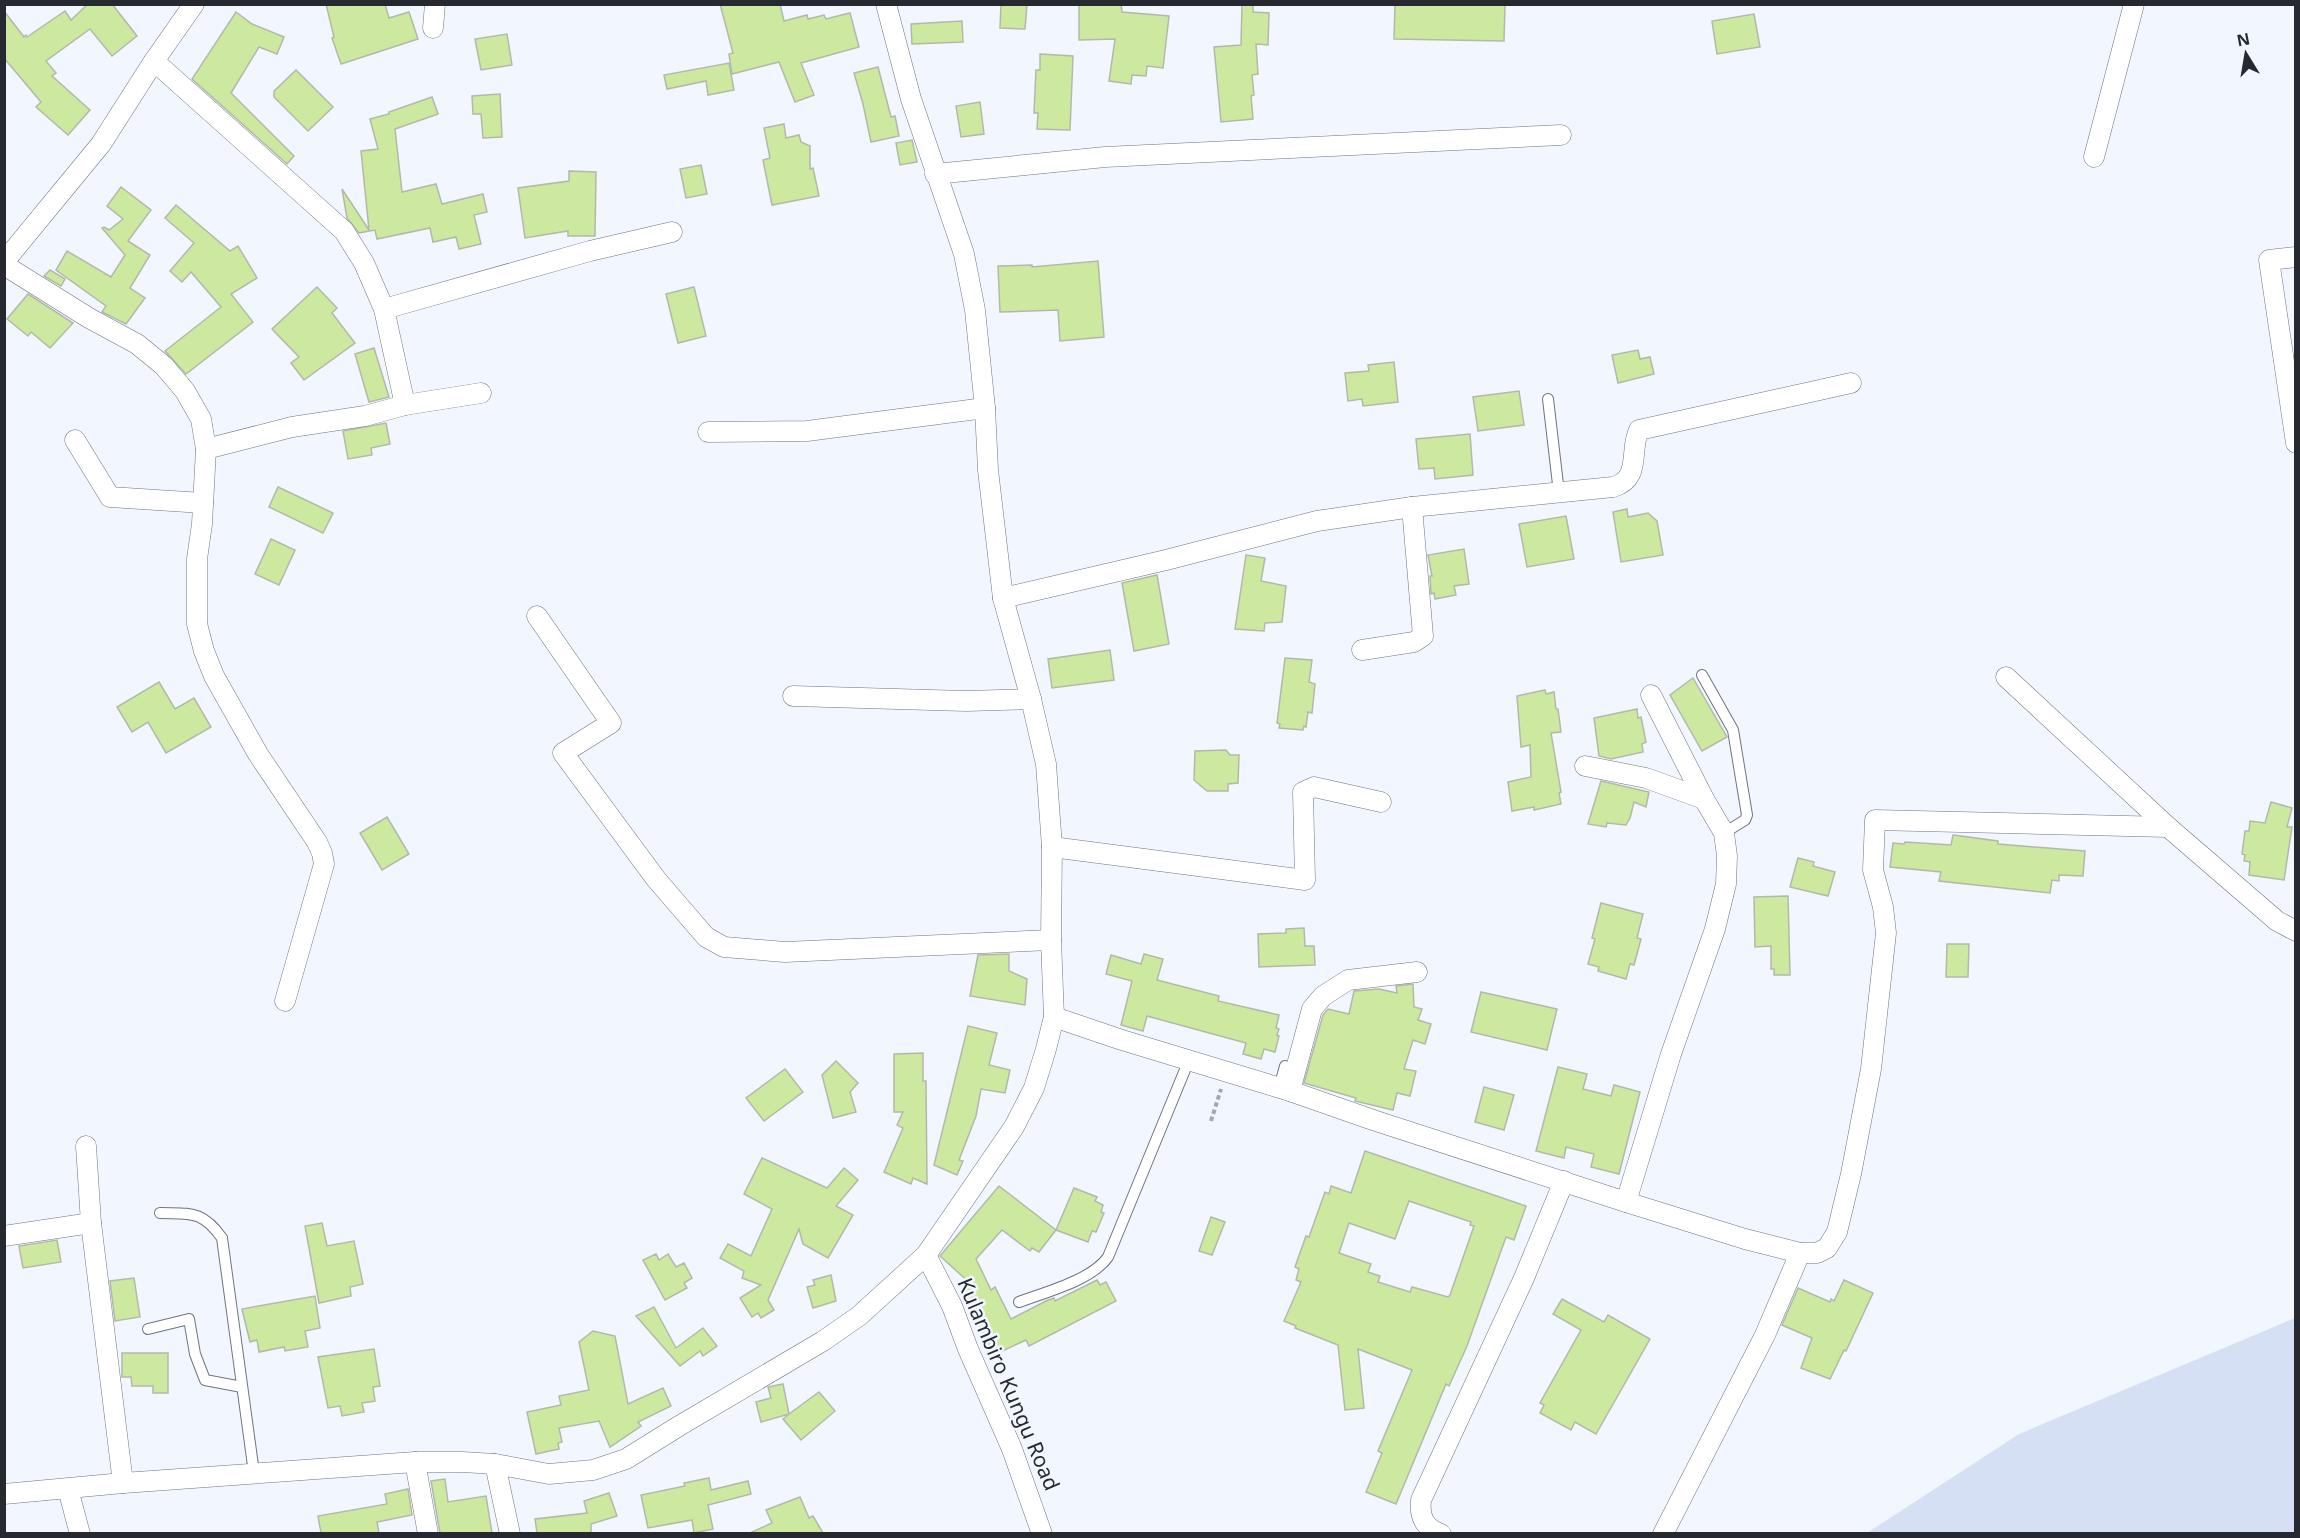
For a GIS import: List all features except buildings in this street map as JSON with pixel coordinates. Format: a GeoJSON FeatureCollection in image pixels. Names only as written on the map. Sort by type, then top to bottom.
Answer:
{"type":"FeatureCollection","features":[{"type":"Feature","properties":{"kind":"street"},"geometry":{"type":"LineString","coordinates":[[194,4],[101,144],[4,263],[89,318],[137,344],[165,366],[185,391],[201,419],[206,449],[197,559],[197,624],[204,651],[214,676],[258,754],[322,853],[324,864],[285,1001]]}},
{"type":"Feature","properties":{"kind":"street"},"geometry":{"type":"LineString","coordinates":[[433,28],[435,4]]}},
{"type":"Feature","properties":{"kind":"street"},"geometry":{"type":"LineString","coordinates":[[4,1494],[415,1462],[495,1464],[549,1474],[593,1470],[626,1459],[679,1425],[823,1341],[859,1316],[926,1255],[1014,1127],[1034,1088],[1054,1017],[1051,940],[1052,847],[1046,764],[1003,598],[988,470],[985,408],[975,310],[964,255],[911,99],[886,4]]}},
{"type":"Feature","properties":{"kind":"street"},"geometry":{"type":"LineString","coordinates":[[2094,157],[2134,4]]}},
{"type":"Feature","properties":{"kind":"street"},"geometry":{"type":"LineString","coordinates":[[154,61],[344,231],[364,263],[384,309],[405,405]]}},
{"type":"Feature","properties":{"kind":"street"},"geometry":{"type":"LineString","coordinates":[[935,174],[1105,157],[1561,135]]}},
{"type":"Feature","properties":{"kind":"street"},"geometry":{"type":"LineString","coordinates":[[384,309],[590,251],[672,232]]}},
{"type":"Feature","properties":{"kind":"street"},"geometry":{"type":"LineString","coordinates":[[2295,257],[2268,260],[2295,443]]}},
{"type":"Feature","properties":{"kind":"street"},"geometry":{"type":"LineString","coordinates":[[1003,598],[1166,560],[1317,521],[1412,507],[1621,485],[1633,467],[1635,438],[1639,430],[1851,383]]}},
{"type":"Feature","properties":{"kind":"street"},"geometry":{"type":"LineString","coordinates":[[206,449],[292,427],[365,416],[405,405],[481,393]]}},
{"type":"Feature","properties":{"kind":"street"},"geometry":{"type":"LineString","coordinates":[[708,432],[807,431],[985,408]]}},
{"type":"Feature","properties":{"kind":"street"},"geometry":{"type":"LineString","coordinates":[[75,440],[110,497],[203,503]]}},
{"type":"Feature","properties":{"kind":"street"},"geometry":{"type":"LineString","coordinates":[[1362,650],[1414,642],[1423,636],[1412,507]]}},
{"type":"Feature","properties":{"kind":"street"},"geometry":{"type":"LineString","coordinates":[[537,616],[611,723],[562,753],[656,879],[706,936],[715,942],[724,947],[785,952],[1051,940]]}},
{"type":"Feature","properties":{"kind":"street"},"geometry":{"type":"LineString","coordinates":[[2006,677],[2168,827],[2277,921],[2295,931]]}},
{"type":"Feature","properties":{"kind":"street"},"geometry":{"type":"LineString","coordinates":[[1626,1202],[1671,1054],[1715,929],[1726,884],[1728,856],[1724,833],[1651,695]]}},
{"type":"Feature","properties":{"kind":"street"},"geometry":{"type":"LineString","coordinates":[[793,696],[966,701],[1031,699]]}},
{"type":"Feature","properties":{"kind":"street"},"geometry":{"type":"LineString","coordinates":[[1585,766],[1646,778],[1704,799]]}},
{"type":"Feature","properties":{"kind":"street"},"geometry":{"type":"LineString","coordinates":[[1052,847],[1305,880],[1303,792],[1314,787],[1381,802]]}},
{"type":"Feature","properties":{"kind":"street"},"geometry":{"type":"LineString","coordinates":[[1054,1017],[1284,1089],[1373,1120],[1745,1239],[1800,1253],[1817,1253],[1827,1248],[1837,1232],[1851,1174],[1871,1069],[1886,933],[1883,907],[1873,870],[1875,820],[2168,827]]}},
{"type":"Feature","properties":{"kind":"street"},"geometry":{"type":"LineString","coordinates":[[1284,1089],[1312,1010],[1323,996],[1348,980],[1417,972]]}},
{"type":"Feature","properties":{"kind":"street"},"geometry":{"type":"LineString","coordinates":[[86,1146],[91,1223],[123,1483]]}},
{"type":"Feature","properties":{"kind":"street"},"geometry":{"type":"LineString","coordinates":[[1442,1533],[1429,1529],[1420,1511],[1421,1500],[1524,1278],[1564,1181]]}},
{"type":"Feature","properties":{"kind":"street"},"geometry":{"type":"LineString","coordinates":[[4,1236],[91,1223]]}},
{"type":"Feature","properties":{"kind":"street"},"geometry":{"type":"LineString","coordinates":[[1663,1533],[1766,1335],[1800,1253]]}},
{"type":"Feature","properties":{"kind":"street","name":"Kulambiro Kungu Road"},"geometry":{"type":"LineString","coordinates":[[926,1255],[952,1306],[968,1349],[1012,1449],[1042,1533]]}},
{"type":"Feature","properties":{"kind":"street"},"geometry":{"type":"LineString","coordinates":[[415,1462],[428,1533]]}},
{"type":"Feature","properties":{"kind":"street"},"geometry":{"type":"LineString","coordinates":[[495,1464],[510,1533]]}},
{"type":"Feature","properties":{"kind":"street"},"geometry":{"type":"LineString","coordinates":[[68,1489],[80,1533]]}},
{"type":"Feature","properties":{"kind":"lane"},"geometry":{"type":"LineString","coordinates":[[1548,399],[1559,493]]}},
{"type":"Feature","properties":{"kind":"lane"},"geometry":{"type":"LineString","coordinates":[[1702,675],[1733,730],[1747,815],[1745,820],[1724,833]]}},
{"type":"Feature","properties":{"kind":"lane"},"geometry":{"type":"LineString","coordinates":[[1019,1302],[1067,1284],[1103,1264],[1108,1257],[1189,1060]]}},
{"type":"Feature","properties":{"kind":"lane"},"geometry":{"type":"LineString","coordinates":[[1284,1089],[1285,1066]]}},
{"type":"Feature","properties":{"kind":"lane"},"geometry":{"type":"LineString","coordinates":[[160,1213],[194,1214],[211,1223],[222,1238],[254,1473]]}},
{"type":"Feature","properties":{"kind":"lane"},"geometry":{"type":"LineString","coordinates":[[148,1329],[189,1318],[195,1354],[205,1380],[242,1387]]}},
{"type":"Feature","properties":{"kind":"path"},"geometry":{"type":"LineString","coordinates":[[1211,1121],[1226,1071]]}},
{"type":"Feature","properties":{"kind":"shaded area"},"geometry":{"type":"Polygon","coordinates":[[[2295,1318],[2295,1533],[1867,1533],[2019,1434],[2295,1318]]]}}]}
